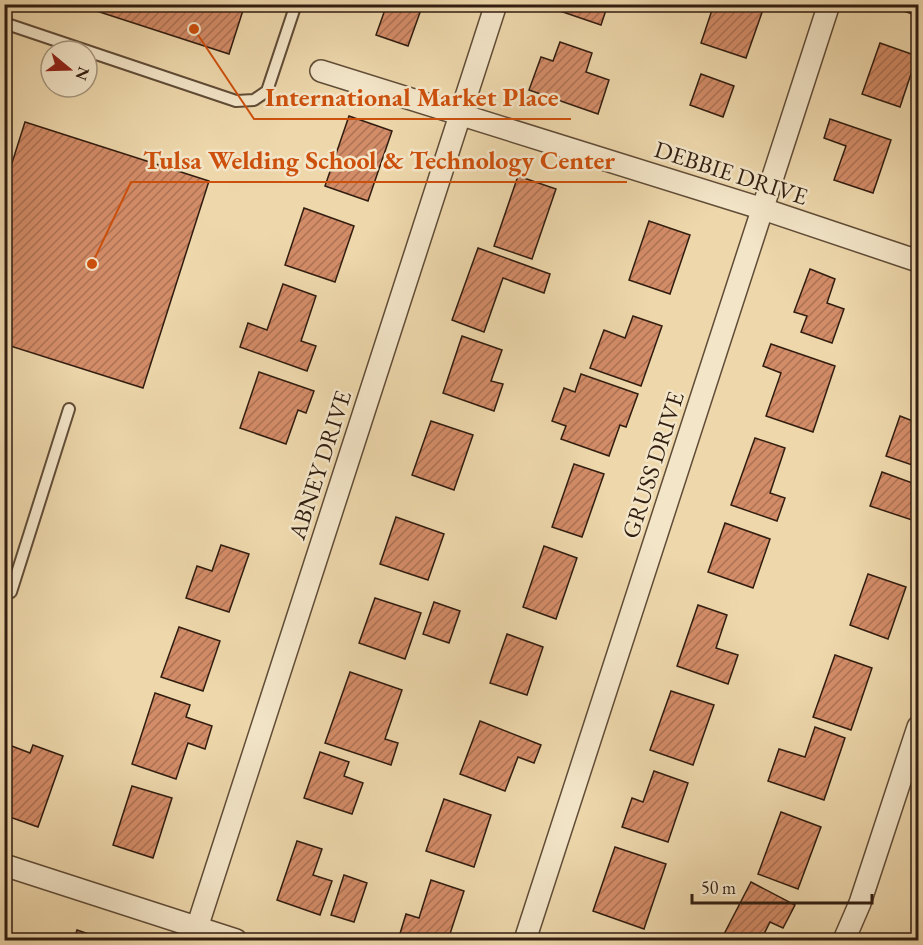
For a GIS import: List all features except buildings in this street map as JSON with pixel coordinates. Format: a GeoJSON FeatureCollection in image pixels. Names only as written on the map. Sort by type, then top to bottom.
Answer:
{"type":"FeatureCollection","features":[{"type":"Feature","properties":{"kind":"street","name":"ABNEY DRIVE"},"geometry":{"type":"LineString","coordinates":[[195,934],[496,4]]}},
{"type":"Feature","properties":{"kind":"street","name":"GRUSS DRIVE"},"geometry":{"type":"LineString","coordinates":[[525,940],[829,4]]}},
{"type":"Feature","properties":{"kind":"street","name":"DEBBIE DRIVE"},"geometry":{"type":"LineString","coordinates":[[321,71],[763,209],[918,261]]}},
{"type":"Feature","properties":{"kind":"street"},"geometry":{"type":"LineString","coordinates":[[844,940],[860,903],[918,727]]}},
{"type":"Feature","properties":{"kind":"street"},"geometry":{"type":"LineString","coordinates":[[4,865],[195,934],[236,940]]}},
{"type":"Feature","properties":{"kind":"lane"},"geometry":{"type":"LineString","coordinates":[[4,23],[236,101],[254,100],[267,91],[296,4]]}},
{"type":"Feature","properties":{"kind":"lane"},"geometry":{"type":"LineString","coordinates":[[11,592],[69,409]]}},
{"type":"Feature","properties":{"kind":"place","name":"International Market Place"},"geometry":{"type":"Point","coordinates":[194,29]}},
{"type":"Feature","properties":{"kind":"place","name":"Tulsa Welding School & Technology Center"},"geometry":{"type":"Point","coordinates":[92,264]}}]}
